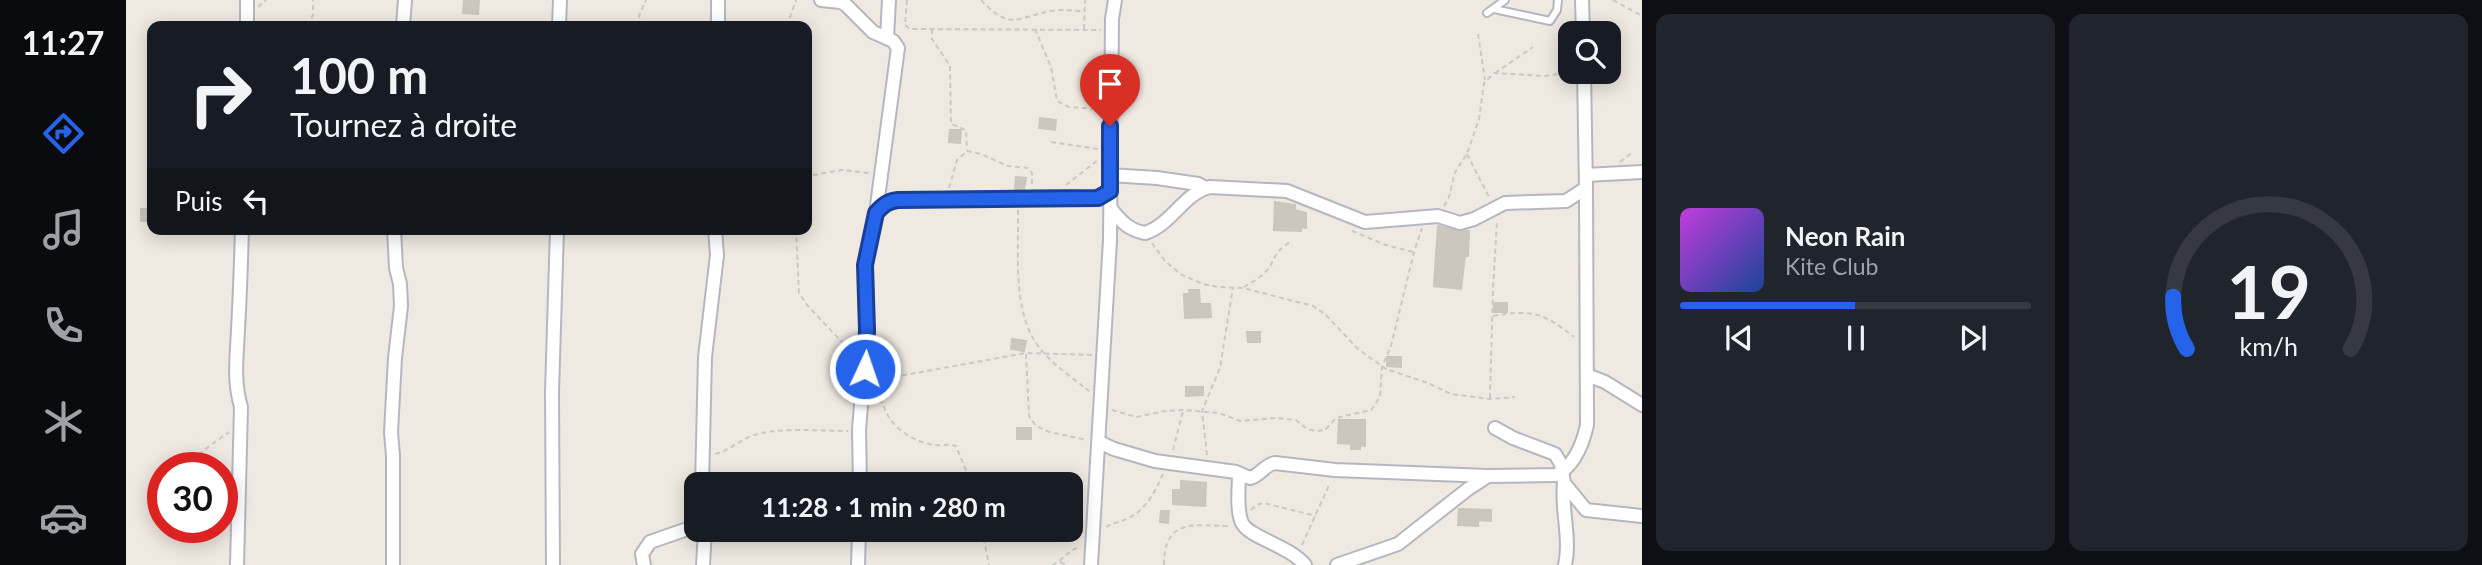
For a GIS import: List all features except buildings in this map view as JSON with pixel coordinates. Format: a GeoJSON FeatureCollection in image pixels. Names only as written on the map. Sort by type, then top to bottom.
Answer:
{"type":"FeatureCollection","features":[{"type":"Feature","properties":{"kind":"street"},"geometry":{"type":"LineString","coordinates":[[247,0],[247,21]]}},
{"type":"Feature","properties":{"kind":"street"},"geometry":{"type":"LineString","coordinates":[[403,21],[405,0]]}},
{"type":"Feature","properties":{"kind":"street"},"geometry":{"type":"LineString","coordinates":[[559,21],[560,0]]}},
{"type":"Feature","properties":{"kind":"street"},"geometry":{"type":"LineString","coordinates":[[718,0],[718,21]]}},
{"type":"Feature","properties":{"kind":"street"},"geometry":{"type":"LineString","coordinates":[[821,0],[846,5],[873,32],[897,44],[898,48],[887,144],[865,265],[867,330],[859,430],[860,472]]}},
{"type":"Feature","properties":{"kind":"street"},"geometry":{"type":"LineString","coordinates":[[887,38],[889,0]]}},
{"type":"Feature","properties":{"kind":"street"},"geometry":{"type":"LineString","coordinates":[[1091,565],[1111,209],[1112,30],[1115,0]]}},
{"type":"Feature","properties":{"kind":"street"},"geometry":{"type":"LineString","coordinates":[[1582,0],[1583,21]]}},
{"type":"Feature","properties":{"kind":"street"},"geometry":{"type":"LineString","coordinates":[[1563,478],[1584,439],[1587,425],[1584,84]]}},
{"type":"Feature","properties":{"kind":"street"},"geometry":{"type":"LineString","coordinates":[[1110,175],[1137,175],[1198,184],[1205,188],[1287,191],[1365,222],[1432,217],[1460,223],[1484,215],[1494,207],[1506,203],[1566,201],[1586,181],[1642,172]]}},
{"type":"Feature","properties":{"kind":"street"},"geometry":{"type":"LineString","coordinates":[[1111,209],[1128,228],[1145,233],[1167,221],[1205,188]]}},
{"type":"Feature","properties":{"kind":"street"},"geometry":{"type":"LineString","coordinates":[[878,190],[891,201]]}},
{"type":"Feature","properties":{"kind":"street"},"geometry":{"type":"LineString","coordinates":[[876,213],[891,201],[1032,197],[1091,199],[1110,191]]}},
{"type":"Feature","properties":{"kind":"street"},"geometry":{"type":"LineString","coordinates":[[237,565],[241,407],[237,394],[235,361],[242,235]]}},
{"type":"Feature","properties":{"kind":"street"},"geometry":{"type":"LineString","coordinates":[[393,565],[391,432],[401,306],[394,235]]}},
{"type":"Feature","properties":{"kind":"street"},"geometry":{"type":"LineString","coordinates":[[553,565],[552,392],[557,235]]}},
{"type":"Feature","properties":{"kind":"street"},"geometry":{"type":"LineString","coordinates":[[703,472],[705,357],[717,255],[715,235]]}},
{"type":"Feature","properties":{"kind":"street"},"geometry":{"type":"LineString","coordinates":[[1587,375],[1605,382],[1642,405]]}},
{"type":"Feature","properties":{"kind":"street"},"geometry":{"type":"LineString","coordinates":[[1496,428],[1559,457],[1563,478],[1565,565]]}},
{"type":"Feature","properties":{"kind":"street"},"geometry":{"type":"LineString","coordinates":[[1099,442],[1114,449],[1168,464],[1208,468],[1245,477],[1255,476],[1266,466],[1275,463],[1335,470],[1563,478]]}},
{"type":"Feature","properties":{"kind":"street"},"geometry":{"type":"LineString","coordinates":[[1239,474],[1241,521],[1252,533],[1301,560]]}},
{"type":"Feature","properties":{"kind":"street"},"geometry":{"type":"LineString","coordinates":[[1337,565],[1398,544],[1488,476]]}},
{"type":"Feature","properties":{"kind":"street"},"geometry":{"type":"LineString","coordinates":[[1563,478],[1586,510],[1642,516]]}},
{"type":"Feature","properties":{"kind":"street"},"geometry":{"type":"LineString","coordinates":[[644,565],[642,554],[650,542],[684,530]]}},
{"type":"Feature","properties":{"kind":"street"},"geometry":{"type":"LineString","coordinates":[[703,565],[704,542]]}},
{"type":"Feature","properties":{"kind":"street"},"geometry":{"type":"LineString","coordinates":[[858,565],[859,542]]}},
{"type":"Feature","properties":{"kind":"lane"},"geometry":{"type":"LineString","coordinates":[[1487,13],[1505,0]]}},
{"type":"Feature","properties":{"kind":"lane"},"geometry":{"type":"LineString","coordinates":[[1494,9],[1550,21],[1557,10],[1558,0]]}},
{"type":"Feature","properties":{"kind":"path"},"geometry":{"type":"LineString","coordinates":[[310,21],[313,0]]}},
{"type":"Feature","properties":{"kind":"path"},"geometry":{"type":"LineString","coordinates":[[640,21],[639,16],[646,0]]}},
{"type":"Feature","properties":{"kind":"path"},"geometry":{"type":"LineString","coordinates":[[789,21],[796,0]]}},
{"type":"Feature","properties":{"kind":"path"},"geometry":{"type":"LineString","coordinates":[[907,0],[906,27],[1112,30]]}},
{"type":"Feature","properties":{"kind":"path"},"geometry":{"type":"LineString","coordinates":[[981,0],[995,14],[1006,19],[1016,20],[1051,11],[1084,11]]}},
{"type":"Feature","properties":{"kind":"path"},"geometry":{"type":"LineString","coordinates":[[1084,30],[1085,0]]}},
{"type":"Feature","properties":{"kind":"path"},"geometry":{"type":"LineString","coordinates":[[1613,0],[1642,16]]}},
{"type":"Feature","properties":{"kind":"path"},"geometry":{"type":"LineString","coordinates":[[932,29],[932,39],[950,66],[951,124],[965,130],[967,151]]}},
{"type":"Feature","properties":{"kind":"path"},"geometry":{"type":"LineString","coordinates":[[1034,29],[1051,67],[1057,101],[1069,107],[1096,109],[1111,101]]}},
{"type":"Feature","properties":{"kind":"path"},"geometry":{"type":"LineString","coordinates":[[1017,199],[1020,303],[1027,327],[1042,352],[1115,412],[1136,417],[1165,411],[1219,412],[1240,421],[1275,418],[1296,421],[1313,431],[1325,430],[1336,418],[1363,413],[1377,405],[1382,367],[1391,346],[1414,253],[1432,217],[1449,197],[1455,172],[1467,154],[1480,114],[1485,80],[1478,34]]}},
{"type":"Feature","properties":{"kind":"path"},"geometry":{"type":"LineString","coordinates":[[1485,80],[1533,47]]}},
{"type":"Feature","properties":{"kind":"path"},"geometry":{"type":"LineString","coordinates":[[1494,73],[1558,74]]}},
{"type":"Feature","properties":{"kind":"path"},"geometry":{"type":"LineString","coordinates":[[1051,142],[1110,151]]}},
{"type":"Feature","properties":{"kind":"path"},"geometry":{"type":"LineString","coordinates":[[967,151],[1008,166],[1028,168],[1032,173],[1032,197]]}},
{"type":"Feature","properties":{"kind":"path"},"geometry":{"type":"LineString","coordinates":[[946,199],[957,160],[967,151]]}},
{"type":"Feature","properties":{"kind":"path"},"geometry":{"type":"LineString","coordinates":[[1051,197],[1110,151]]}},
{"type":"Feature","properties":{"kind":"path"},"geometry":{"type":"LineString","coordinates":[[1467,154],[1498,216],[1490,399]]}},
{"type":"Feature","properties":{"kind":"path"},"geometry":{"type":"LineString","coordinates":[[813,175],[842,170],[880,174]]}},
{"type":"Feature","properties":{"kind":"path"},"geometry":{"type":"LineString","coordinates":[[1344,226],[1386,245],[1414,253]]}},
{"type":"Feature","properties":{"kind":"path"},"geometry":{"type":"LineString","coordinates":[[1145,233],[1165,261],[1182,275],[1210,286],[1234,286],[1313,306],[1325,314],[1357,349],[1382,367],[1451,394],[1490,399],[1515,397]]}},
{"type":"Feature","properties":{"kind":"path"},"geometry":{"type":"LineString","coordinates":[[796,235],[799,293],[865,369]]}},
{"type":"Feature","properties":{"kind":"path"},"geometry":{"type":"LineString","coordinates":[[1243,288],[1269,268],[1274,254],[1290,243]]}},
{"type":"Feature","properties":{"kind":"path"},"geometry":{"type":"LineString","coordinates":[[1208,468],[1202,411],[1220,368],[1234,286]]}},
{"type":"Feature","properties":{"kind":"path"},"geometry":{"type":"LineString","coordinates":[[1492,316],[1514,313],[1542,314],[1588,348]]}},
{"type":"Feature","properties":{"kind":"path"},"geometry":{"type":"LineString","coordinates":[[1026,353],[1029,416],[1036,426],[1049,432],[1099,442]]}},
{"type":"Feature","properties":{"kind":"path"},"geometry":{"type":"LineString","coordinates":[[864,383],[1026,353],[1104,356]]}},
{"type":"Feature","properties":{"kind":"path"},"geometry":{"type":"LineString","coordinates":[[864,383],[881,398],[891,420],[905,434],[935,445],[956,446],[967,472]]}},
{"type":"Feature","properties":{"kind":"path"},"geometry":{"type":"LineString","coordinates":[[1052,565],[1059,562],[1063,555],[1092,540],[1107,526],[1131,517],[1143,508],[1155,493],[1168,464],[1183,410]]}},
{"type":"Feature","properties":{"kind":"path"},"geometry":{"type":"LineString","coordinates":[[202,452],[241,424]]}},
{"type":"Feature","properties":{"kind":"path"},"geometry":{"type":"LineString","coordinates":[[704,454],[727,451],[754,435],[859,430]]}},
{"type":"Feature","properties":{"kind":"path"},"geometry":{"type":"LineString","coordinates":[[1301,560],[1315,516],[1335,470]]}},
{"type":"Feature","properties":{"kind":"path"},"geometry":{"type":"LineString","coordinates":[[1164,565],[1170,539],[1185,526],[1232,526],[1259,503],[1315,516]]}},
{"type":"Feature","properties":{"kind":"path"},"geometry":{"type":"LineString","coordinates":[[984,542],[989,565]]}},
{"type":"Feature","properties":{"kind":"path"},"geometry":{"type":"LineString","coordinates":[[1059,562],[1067,565]]}},
{"type":"Feature","properties":{"kind":"route"},"geometry":{"type":"LineString","coordinates":[[865,369],[865,265],[876,213],[881,207],[898,200],[1098,198],[1110,191],[1110,126]]}}]}
